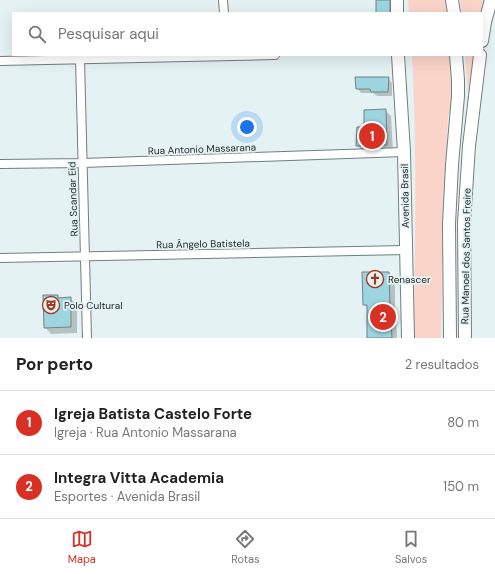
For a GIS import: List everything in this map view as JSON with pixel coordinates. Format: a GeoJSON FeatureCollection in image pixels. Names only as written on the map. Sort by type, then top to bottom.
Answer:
{"type":"FeatureCollection","features":[{"type":"Feature","properties":{"kind":"main road"},"geometry":{"type":"LineString","coordinates":[[397,0],[397,12]]}},
{"type":"Feature","properties":{"kind":"main road"},"geometry":{"type":"LineString","coordinates":[[452,0],[454,12]]}},
{"type":"Feature","properties":{"kind":"main road"},"geometry":{"type":"LineString","coordinates":[[483,35],[491,0]]}},
{"type":"Feature","properties":{"kind":"main road","name":"Avenida Brasil"},"geometry":{"type":"LineString","coordinates":[[398,56],[404,152],[408,338]]}},
{"type":"Feature","properties":{"kind":"main road","name":"Rua Manoel dos Santos Freire"},"geometry":{"type":"LineString","coordinates":[[450,338],[449,224],[458,96],[456,56]]}},
{"type":"Feature","properties":{"kind":"main road","name":"Rua Manoel dos Santos Freire"},"geometry":{"type":"LineString","coordinates":[[465,338],[464,223],[469,146],[480,56]]}},
{"type":"Feature","properties":{"kind":"street"},"geometry":{"type":"LineString","coordinates":[[223,0],[224,12]]}},
{"type":"Feature","properties":{"kind":"street"},"geometry":{"type":"LineString","coordinates":[[0,61],[225,56]]}},
{"type":"Feature","properties":{"kind":"street","name":"Rua Scandar Eid"},"geometry":{"type":"LineString","coordinates":[[80,59],[87,338]]}},
{"type":"Feature","properties":{"kind":"street","name":"Rua Antonio Massarana"},"geometry":{"type":"LineString","coordinates":[[0,164],[82,163],[404,152]]}},
{"type":"Feature","properties":{"kind":"street","name":"Rua Ângelo Batistela"},"geometry":{"type":"LineString","coordinates":[[0,258],[406,250]]}},
{"type":"Feature","properties":{"kind":"shaded area"},"geometry":{"type":"Polygon","coordinates":[[[408,0],[447,0],[449,12],[409,12],[408,0]]]}},
{"type":"Feature","properties":{"kind":"shaded area"},"geometry":{"type":"Polygon","coordinates":[[[460,0],[485,0],[481,12],[462,12],[460,0]]]}},
{"type":"Feature","properties":{"kind":"shaded area"},"geometry":{"type":"Polygon","coordinates":[[[412,56],[451,56],[453,80],[452,101],[448,116],[443,235],[441,338],[414,338],[414,90],[412,56]]]}},
{"type":"Feature","properties":{"kind":"shaded area"},"geometry":{"type":"Polygon","coordinates":[[[465,56],[474,56],[468,96],[465,56]]]}},
{"type":"Feature","properties":{"kind":"building"},"geometry":{"type":"Polygon","coordinates":[[[376,0],[390,0],[390,12],[376,12],[376,0]]]}},
{"type":"Feature","properties":{"kind":"building"},"geometry":{"type":"Polygon","coordinates":[[[355,77],[389,77],[388,92],[371,92],[370,89],[356,89],[355,77]]]}},
{"type":"Feature","properties":{"kind":"building"},"geometry":{"type":"Polygon","coordinates":[[[386,109],[387,145],[356,146],[357,127],[364,127],[364,110],[386,109]]]}},
{"type":"Feature","properties":{"kind":"building"},"geometry":{"type":"Polygon","coordinates":[[[362,272],[389,272],[392,338],[367,338],[367,305],[363,305],[362,272]]]}},
{"type":"Feature","properties":{"kind":"building","name":"Polo Cultural"},"geometry":{"type":"Polygon","coordinates":[[[43,295],[58,295],[58,298],[71,297],[71,327],[44,328],[43,295]]]}},
{"type":"Feature","properties":{"kind":"place","name":"Igreja Batista Castelo Forte"},"geometry":{"type":"Point","coordinates":[372,136]}},
{"type":"Feature","properties":{"kind":"place","name":"Renascer"},"geometry":{"type":"Point","coordinates":[375,279]}},
{"type":"Feature","properties":{"kind":"place","name":"Polo Cultural"},"geometry":{"type":"Point","coordinates":[51,305]}},
{"type":"Feature","properties":{"kind":"place","name":"Integra Vitta Academia"},"geometry":{"type":"Point","coordinates":[383,317]}}]}
